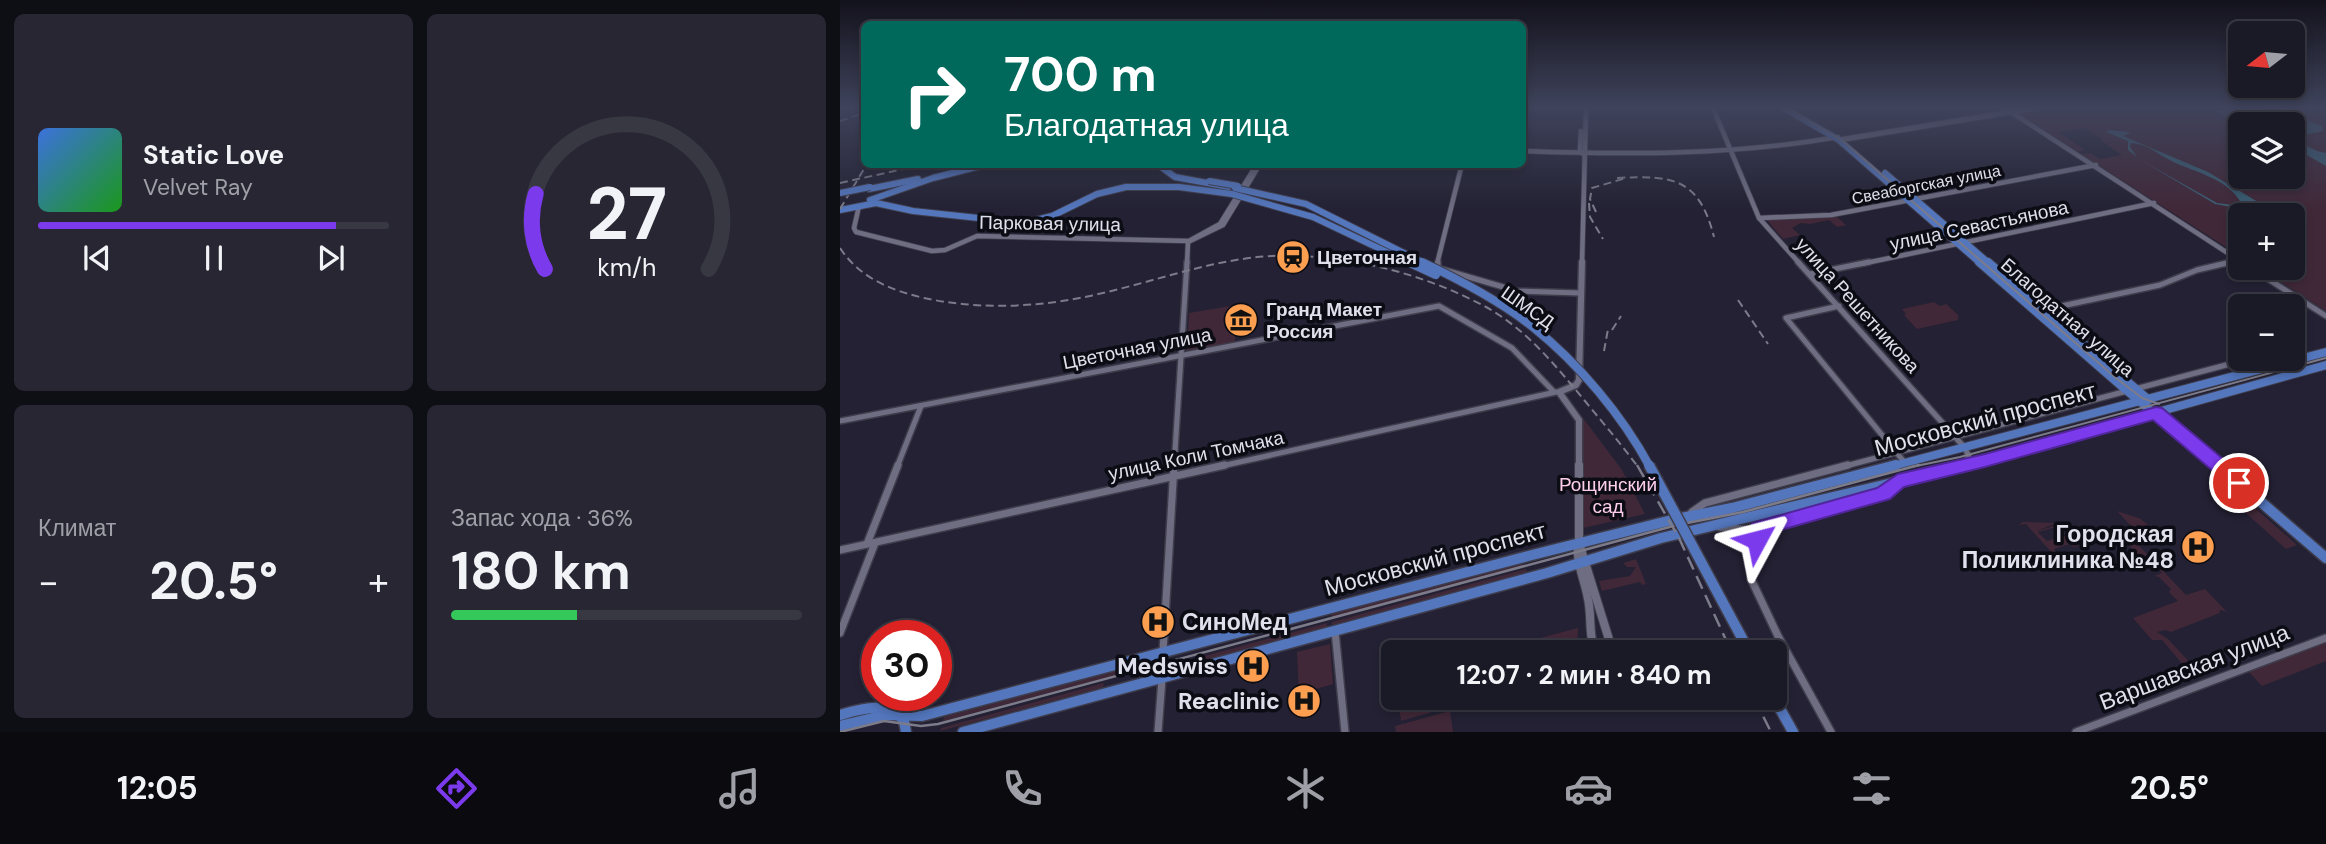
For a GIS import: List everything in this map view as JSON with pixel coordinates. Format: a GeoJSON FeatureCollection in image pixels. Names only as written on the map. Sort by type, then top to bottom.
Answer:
{"type":"FeatureCollection","features":[{"type":"Feature","properties":{"kind":"main road","name":"Благодатная улица"},"geometry":{"type":"LineString","coordinates":[[1845,142],[2131,390],[2326,551]]}},
{"type":"Feature","properties":{"kind":"main road"},"geometry":{"type":"LineString","coordinates":[[869,188],[953,168]]}},
{"type":"Feature","properties":{"kind":"main road"},"geometry":{"type":"LineString","coordinates":[[840,194],[970,168]]}},
{"type":"Feature","properties":{"kind":"main road"},"geometry":{"type":"LineString","coordinates":[[851,208],[933,178],[973,168]]}},
{"type":"Feature","properties":{"kind":"main road","name":"ШМСД"},"geometry":{"type":"LineString","coordinates":[[1166,168],[1178,175],[1206,183],[1306,204],[1461,281],[1531,325],[1558,348],[1613,410],[1640,447],[1741,640]]}},
{"type":"Feature","properties":{"kind":"main road","name":"ШМСД"},"geometry":{"type":"LineString","coordinates":[[851,208],[880,203],[898,209],[1013,223],[1033,221],[1061,212],[1097,194],[1140,186],[1232,194],[1298,211],[1481,296],[1530,326],[1577,370],[1612,411],[1639,448],[1741,640]]}},
{"type":"Feature","properties":{"kind":"main road","name":"Благодатная улица"},"geometry":{"type":"LineString","coordinates":[[2009,285],[2043,310],[2131,390]]}},
{"type":"Feature","properties":{"kind":"main road","name":"Московский проспект"},"geometry":{"type":"LineString","coordinates":[[2305,357],[2326,352]]}},
{"type":"Feature","properties":{"kind":"main road","name":"Московский проспект"},"geometry":{"type":"LineString","coordinates":[[963,732],[1713,525],[1748,519],[1959,467],[2326,365]]}},
{"type":"Feature","properties":{"kind":"main road","name":"Московский проспект"},"geometry":{"type":"LineString","coordinates":[[840,726],[898,714],[922,716],[1579,543],[1732,508],[2252,371]]}},
{"type":"Feature","properties":{"kind":"main road","name":"Благодатная улица"},"geometry":{"type":"LineString","coordinates":[[2159,412],[2326,558]]}},
{"type":"Feature","properties":{"kind":"main road"},"geometry":{"type":"LineString","coordinates":[[840,715],[884,708],[898,714],[906,723],[906,732]]}},
{"type":"Feature","properties":{"kind":"main road"},"geometry":{"type":"LineString","coordinates":[[1779,710],[1791,732]]}},
{"type":"Feature","properties":{"kind":"street"},"geometry":{"type":"LineString","coordinates":[[1583,142],[1579,380],[1576,385],[1556,392],[1578,420],[1579,543],[1592,620],[1592,640]]}},
{"type":"Feature","properties":{"kind":"street","name":"улица Решетникова"},"geometry":{"type":"LineString","coordinates":[[1726,142],[1759,218],[1965,448]]}},
{"type":"Feature","properties":{"kind":"street"},"geometry":{"type":"LineString","coordinates":[[1526,152],[1758,150],[1817,142]]}},
{"type":"Feature","properties":{"kind":"street"},"geometry":{"type":"LineString","coordinates":[[2058,142],[2228,252]]}},
{"type":"Feature","properties":{"kind":"street","name":"Свеаборгская улица"},"geometry":{"type":"LineString","coordinates":[[1759,218],[1824,216],[2094,165]]}},
{"type":"Feature","properties":{"kind":"street"},"geometry":{"type":"LineString","coordinates":[[1163,652],[1189,241],[1220,224],[1255,168]]}},
{"type":"Feature","properties":{"kind":"street"},"geometry":{"type":"LineString","coordinates":[[1461,168],[1437,266],[1516,291],[1580,293]]}},
{"type":"Feature","properties":{"kind":"street","name":"улица Севастьянова"},"geometry":{"type":"LineString","coordinates":[[1810,274],[2153,203]]}},
{"type":"Feature","properties":{"kind":"street","name":"Парковая улица"},"geometry":{"type":"LineString","coordinates":[[851,208],[856,232],[932,251],[945,250],[979,236],[1189,241]]}},
{"type":"Feature","properties":{"kind":"street"},"geometry":{"type":"LineString","coordinates":[[2043,310],[2160,285],[2197,270],[2228,263]]}},
{"type":"Feature","properties":{"kind":"street"},"geometry":{"type":"LineString","coordinates":[[2272,280],[2326,314]]}},
{"type":"Feature","properties":{"kind":"street","name":"Цветочная улица"},"geometry":{"type":"LineString","coordinates":[[840,421],[1439,306],[1512,348],[1556,392]]}},
{"type":"Feature","properties":{"kind":"street"},"geometry":{"type":"LineString","coordinates":[[1839,306],[1786,318],[1905,463]]}},
{"type":"Feature","properties":{"kind":"street"},"geometry":{"type":"LineString","coordinates":[[1676,519],[1705,503],[2228,365]]}},
{"type":"Feature","properties":{"kind":"street","name":"улица Коли Томчака"},"geometry":{"type":"LineString","coordinates":[[840,551],[1556,392]]}},
{"type":"Feature","properties":{"kind":"street"},"geometry":{"type":"LineString","coordinates":[[840,632],[920,406]]}},
{"type":"Feature","properties":{"kind":"street"},"geometry":{"type":"LineString","coordinates":[[1959,467],[1969,459],[1965,448]]}},
{"type":"Feature","properties":{"kind":"street"},"geometry":{"type":"LineString","coordinates":[[1804,477],[1820,484]]}},
{"type":"Feature","properties":{"kind":"street","name":"Московский проспект"},"geometry":{"type":"LineString","coordinates":[[1713,525],[1746,531],[1883,494],[1898,481]]}},
{"type":"Feature","properties":{"kind":"street"},"geometry":{"type":"LineString","coordinates":[[1758,528],[1749,564],[1751,579],[1778,636],[1831,732]]}},
{"type":"Feature","properties":{"kind":"street"},"geometry":{"type":"LineString","coordinates":[[1746,531],[1752,535],[1755,542]]}},
{"type":"Feature","properties":{"kind":"street"},"geometry":{"type":"LineString","coordinates":[[1582,562],[1609,640]]}},
{"type":"Feature","properties":{"kind":"street"},"geometry":{"type":"LineString","coordinates":[[1559,569],[1575,572],[1584,579]]}},
{"type":"Feature","properties":{"kind":"street"},"geometry":{"type":"LineString","coordinates":[[1335,631],[1345,732]]}},
{"type":"Feature","properties":{"kind":"street","name":"Варшавская улица"},"geometry":{"type":"LineString","coordinates":[[2076,732],[2326,638]]}},
{"type":"Feature","properties":{"kind":"street"},"geometry":{"type":"LineString","coordinates":[[1158,732],[1162,678]]}},
{"type":"Feature","properties":{"kind":"green space"},"geometry":{"type":"Polygon","coordinates":[[[2063,142],[2073,142],[2085,150],[2078,152],[2063,142]]]}},
{"type":"Feature","properties":{"kind":"green space"},"geometry":{"type":"Polygon","coordinates":[[[2103,142],[2228,142],[2228,189],[2305,189],[2305,142],[2326,142],[2326,311],[2305,298],[2305,294],[2300,294],[2278,280],[2305,280],[2305,203],[2228,203],[2228,248],[2081,154],[2090,153],[2100,159],[2122,155],[2103,142]]]}},
{"type":"Feature","properties":{"kind":"green space"},"geometry":{"type":"Polygon","coordinates":[[[1835,215],[1846,225],[1837,227],[1829,220],[1801,223],[1792,228],[1800,235],[1783,239],[1767,220],[1835,215]]]}},
{"type":"Feature","properties":{"kind":"green space"},"geometry":{"type":"Polygon","coordinates":[[[1934,302],[1940,306],[1946,304],[1958,315],[1958,320],[1917,329],[1902,309],[1934,302]]]}},
{"type":"Feature","properties":{"kind":"green space"},"geometry":{"type":"Polygon","coordinates":[[[1236,305],[1235,343],[1187,352],[1189,313],[1236,305]]]}},
{"type":"Feature","properties":{"kind":"green space","name":"Рощинский сад"},"geometry":{"type":"Polygon","coordinates":[[[1583,418],[1622,470],[1645,514],[1583,528],[1583,418]]]}},
{"type":"Feature","properties":{"kind":"green space"},"geometry":{"type":"Polygon","coordinates":[[[2239,494],[2297,545],[2286,549],[2229,498],[2239,494]]]}},
{"type":"Feature","properties":{"kind":"green space"},"geometry":{"type":"Polygon","coordinates":[[[2117,511],[2141,519],[2149,526],[2142,528],[2139,525],[2125,531],[2186,595],[2205,589],[2227,612],[2221,610],[2220,613],[2171,632],[2157,632],[2168,639],[2194,667],[2203,664],[2209,668],[2191,674],[2162,640],[2152,640],[2133,618],[2178,601],[2169,592],[2171,589],[2159,577],[2154,576],[2162,573],[2159,569],[2154,572],[2122,538],[2115,535],[2083,545],[2078,539],[2074,541],[2079,546],[2073,547],[2069,544],[2054,549],[2055,552],[2052,553],[2026,524],[2018,525],[2023,522],[2056,523],[2037,531],[2067,522],[2038,532],[2047,541],[2081,531],[2090,541],[2131,526],[2117,511]]]}},
{"type":"Feature","properties":{"kind":"green space"},"geometry":{"type":"Polygon","coordinates":[[[1636,559],[1646,584],[1642,585],[1640,582],[1602,591],[1599,581],[1630,576],[1636,567],[1627,567],[1623,563],[1636,559]]]}},
{"type":"Feature","properties":{"kind":"green space"},"geometry":{"type":"Polygon","coordinates":[[[1522,563],[1523,566],[1332,617],[1331,614],[1522,563]]]}},
{"type":"Feature","properties":{"kind":"green space"},"geometry":{"type":"Polygon","coordinates":[[[1526,569],[1527,572],[1332,625],[1332,622],[1526,569]]]}},
{"type":"Feature","properties":{"kind":"green space"},"geometry":{"type":"Polygon","coordinates":[[[1327,623],[1327,627],[1175,668],[1175,664],[1327,623]]]}},
{"type":"Feature","properties":{"kind":"green space"},"geometry":{"type":"Polygon","coordinates":[[[1578,628],[1578,640],[1532,640],[1578,628]]]}},
{"type":"Feature","properties":{"kind":"green space"},"geometry":{"type":"Polygon","coordinates":[[[2326,641],[2326,661],[2262,686],[2247,670],[2326,641]]]}},
{"type":"Feature","properties":{"kind":"green space"},"geometry":{"type":"Polygon","coordinates":[[[1330,644],[1333,684],[1299,694],[1297,652],[1330,644]]]}},
{"type":"Feature","properties":{"kind":"green space"},"geometry":{"type":"Polygon","coordinates":[[[1148,663],[1149,666],[943,721],[944,717],[1148,663]]]}},
{"type":"Feature","properties":{"kind":"green space"},"geometry":{"type":"Polygon","coordinates":[[[1104,683],[1103,687],[940,731],[941,728],[1104,683]]]}},
{"type":"Feature","properties":{"kind":"green space"},"geometry":{"type":"Polygon","coordinates":[[[1400,710],[1439,710],[1401,721],[1400,710]]]}},
{"type":"Feature","properties":{"kind":"green space"},"geometry":{"type":"Polygon","coordinates":[[[1450,711],[1453,732],[1396,732],[1395,726],[1450,711]]]}},
{"type":"Feature","properties":{"kind":"water"},"geometry":{"type":"Polygon","coordinates":[[[2128,142],[2138,142],[2208,172],[2228,184],[2228,188],[2146,146],[2131,143],[2130,147],[2137,157],[2128,150],[2128,142]]]}},
{"type":"Feature","properties":{"kind":"water"},"geometry":{"type":"Polygon","coordinates":[[[2305,145],[2326,153],[2326,166],[2305,154],[2305,145]]]}},
{"type":"Feature","properties":{"kind":"water"},"geometry":{"type":"Polygon","coordinates":[[[2139,159],[2217,203],[2228,206],[2215,204],[2139,159]]]}},
{"type":"Feature","properties":{"kind":"water"},"geometry":{"type":"Polygon","coordinates":[[[2229,189],[2236,189],[2262,203],[2241,203],[2229,189]]]}},
{"type":"Feature","properties":{"kind":"tram line"},"geometry":{"type":"LineString","coordinates":[[1844,142],[2116,378],[2142,398],[2158,404]]}},
{"type":"Feature","properties":{"kind":"tram line"},"geometry":{"type":"LineString","coordinates":[[2158,404],[2326,358]]}},
{"type":"Feature","properties":{"kind":"tram line"},"geometry":{"type":"LineString","coordinates":[[1913,467],[1960,457],[2158,404]]}},
{"type":"Feature","properties":{"kind":"tram line"},"geometry":{"type":"LineString","coordinates":[[1913,467],[1919,465]]}},
{"type":"Feature","properties":{"kind":"tram line"},"geometry":{"type":"LineString","coordinates":[[840,732],[884,721],[921,726],[938,724],[1677,525],[1743,512],[1913,467]]}},
{"type":"Feature","properties":{"kind":"railway"},"geometry":{"type":"LineString","coordinates":[[858,179],[865,168]]}},
{"type":"Feature","properties":{"kind":"railway"},"geometry":{"type":"LineString","coordinates":[[858,179],[908,168]]}},
{"type":"Feature","properties":{"kind":"railway"},"geometry":{"type":"LineString","coordinates":[[1617,178],[1654,178],[1681,184],[1700,202],[1714,237]]}},
{"type":"Feature","properties":{"kind":"railway"},"geometry":{"type":"LineString","coordinates":[[1596,212],[1590,199],[1592,188],[1626,178]]}},
{"type":"Feature","properties":{"kind":"railway"},"geometry":{"type":"LineString","coordinates":[[840,183],[858,179]]}},
{"type":"Feature","properties":{"kind":"railway"},"geometry":{"type":"LineString","coordinates":[[840,209],[858,179]]}},
{"type":"Feature","properties":{"kind":"railway"},"geometry":{"type":"LineString","coordinates":[[1589,203],[1590,217],[1603,239]]}},
{"type":"Feature","properties":{"kind":"railway"},"geometry":{"type":"LineString","coordinates":[[840,248],[866,275],[899,291],[969,305],[1016,306],[1062,301],[1128,287],[1209,265],[1272,256],[1327,258],[1410,275],[1462,295],[1515,326],[1563,374],[1638,467]]}},
{"type":"Feature","properties":{"kind":"railway"},"geometry":{"type":"LineString","coordinates":[[1738,300],[1768,344]]}},
{"type":"Feature","properties":{"kind":"railway"},"geometry":{"type":"LineString","coordinates":[[1612,330],[1621,316]]}},
{"type":"Feature","properties":{"kind":"railway"},"geometry":{"type":"LineString","coordinates":[[1604,351],[1608,329]]}},
{"type":"Feature","properties":{"kind":"railway"},"geometry":{"type":"LineString","coordinates":[[1637,465],[1679,538],[1726,640]]}},
{"type":"Feature","properties":{"kind":"railway"},"geometry":{"type":"LineString","coordinates":[[1760,710],[1771,732]]}},
{"type":"Feature","properties":{"kind":"place","name":"Цветочная"},"geometry":{"type":"Point","coordinates":[1293,257]}},
{"type":"Feature","properties":{"kind":"place","name":"Гранд Макет Россия"},"geometry":{"type":"Point","coordinates":[1241,320]}},
{"type":"Feature","properties":{"kind":"place","name":"Городская Поликлиника №48"},"geometry":{"type":"Point","coordinates":[2198,547]}},
{"type":"Feature","properties":{"kind":"place","name":"СиноМед"},"geometry":{"type":"Point","coordinates":[1158,622]}},
{"type":"Feature","properties":{"kind":"place","name":"Medswiss"},"geometry":{"type":"Point","coordinates":[1253,666]}},
{"type":"Feature","properties":{"kind":"place","name":"Reaclinic"},"geometry":{"type":"Point","coordinates":[1304,701]}},
{"type":"Feature","properties":{"kind":"route"},"geometry":{"type":"LineString","coordinates":[[1757,540],[1758,528],[1883,494],[1898,481],[1985,461],[2156,413],[2239,483]]}}]}
